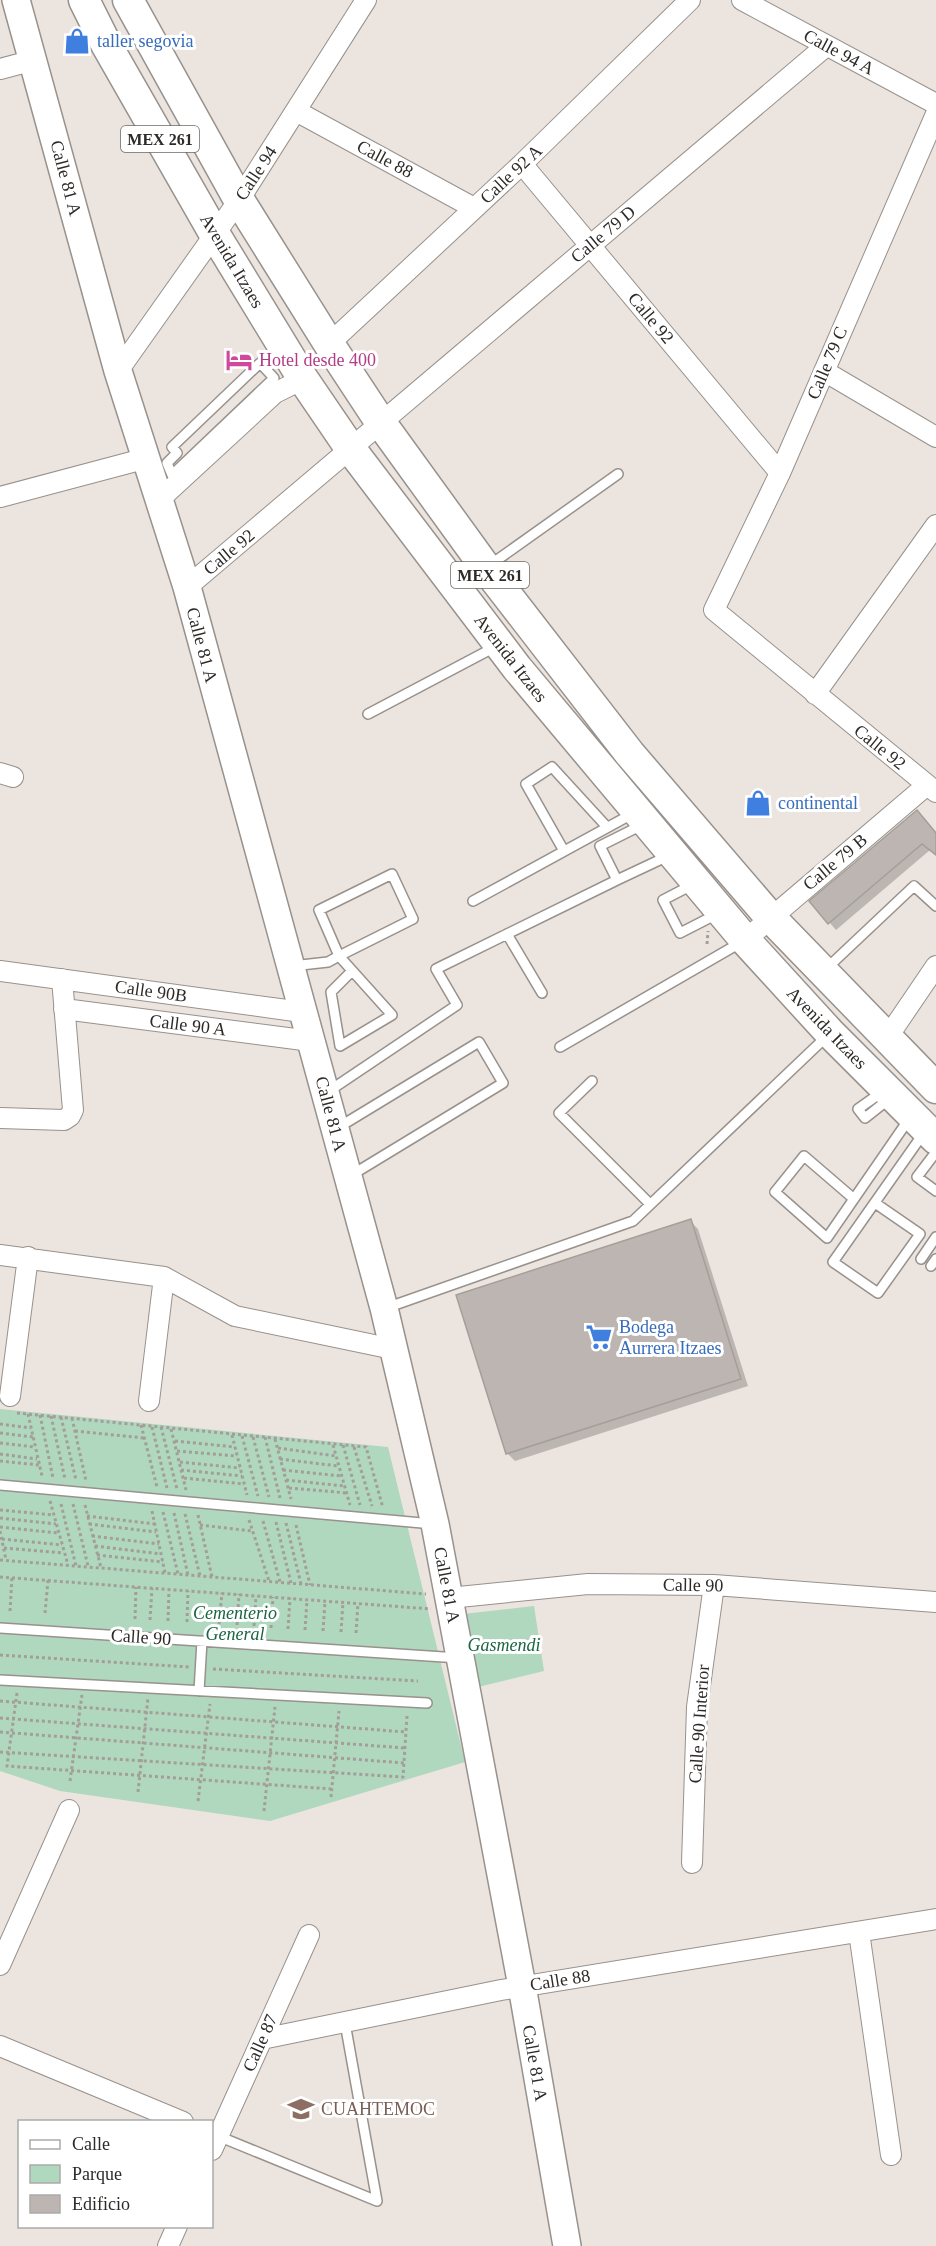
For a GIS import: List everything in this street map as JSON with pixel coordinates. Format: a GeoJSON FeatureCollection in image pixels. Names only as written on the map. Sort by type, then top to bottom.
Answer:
{"type":"FeatureCollection","features":[{"type":"Feature","properties":{"kind":"main road","name":"Avenida Itzaes"},"geometry":{"type":"LineString","coordinates":[[84,0],[106,44],[214,233],[303,379],[350,448],[508,656],[697,883],[715,919],[745,940],[830,1033],[918,1118]]}},
{"type":"Feature","properties":{"kind":"main road","name":"Avenida Itzaes"},"geometry":{"type":"LineString","coordinates":[[128,0],[239,200],[329,344],[381,423],[486,568],[544,646],[630,754],[770,917],[936,1088]]}},
{"type":"Feature","properties":{"kind":"main road"},"geometry":{"type":"LineString","coordinates":[[508,656],[544,646]]}},
{"type":"Feature","properties":{"kind":"street","name":"Calle 81 A"},"geometry":{"type":"LineString","coordinates":[[15,0],[34,60],[118,371],[187,587],[384,1308],[435,1524],[437,1600],[461,1658],[522,1986],[567,2246]]}},
{"type":"Feature","properties":{"kind":"street","name":"Calle 94"},"geometry":{"type":"LineString","coordinates":[[118,371],[239,200],[366,0]]}},
{"type":"Feature","properties":{"kind":"street","name":"Calle 92 A"},"geometry":{"type":"LineString","coordinates":[[329,344],[522,164],[690,0]]}},
{"type":"Feature","properties":{"kind":"street","name":"Calle 94 A"},"geometry":{"type":"LineString","coordinates":[[742,0],[936,104]]}},
{"type":"Feature","properties":{"kind":"street","name":"Calle 79 D"},"geometry":{"type":"LineString","coordinates":[[381,423],[826,46]]}},
{"type":"Feature","properties":{"kind":"street"},"geometry":{"type":"LineString","coordinates":[[0,69],[34,60]]}},
{"type":"Feature","properties":{"kind":"street","name":"Calle 88"},"geometry":{"type":"LineString","coordinates":[[296,111],[474,208]]}},
{"type":"Feature","properties":{"kind":"street","name":"Calle 79 C"},"geometry":{"type":"LineString","coordinates":[[714,610],[780,473],[936,114]]}},
{"type":"Feature","properties":{"kind":"street","name":"Calle 92"},"geometry":{"type":"LineString","coordinates":[[522,164],[780,473]]}},
{"type":"Feature","properties":{"kind":"street"},"geometry":{"type":"LineString","coordinates":[[824,371],[936,437]]}},
{"type":"Feature","properties":{"kind":"street"},"geometry":{"type":"LineString","coordinates":[[159,500],[264,396],[303,379]]}},
{"type":"Feature","properties":{"kind":"street","name":"Calle 92"},"geometry":{"type":"LineString","coordinates":[[187,587],[381,423]]}},
{"type":"Feature","properties":{"kind":"street"},"geometry":{"type":"LineString","coordinates":[[0,497],[147,458]]}},
{"type":"Feature","properties":{"kind":"street"},"geometry":{"type":"LineString","coordinates":[[815,694],[936,525]]}},
{"type":"Feature","properties":{"kind":"street","name":"Calle 92"},"geometry":{"type":"LineString","coordinates":[[714,610],[931,789]]}},
{"type":"Feature","properties":{"kind":"street","name":"Calle 79 B"},"geometry":{"type":"LineString","coordinates":[[745,940],[770,917],[931,789]]}},
{"type":"Feature","properties":{"kind":"street"},"geometry":{"type":"LineString","coordinates":[[887,1038],[936,966]]}},
{"type":"Feature","properties":{"kind":"street","name":"Calle 90B"},"geometry":{"type":"LineString","coordinates":[[0,971],[302,1012]]}},
{"type":"Feature","properties":{"kind":"street"},"geometry":{"type":"LineString","coordinates":[[0,1118],[64,1120],[73,1110],[62,979]]}},
{"type":"Feature","properties":{"kind":"street","name":"Calle 90 A"},"geometry":{"type":"LineString","coordinates":[[64,1009],[311,1041]]}},
{"type":"Feature","properties":{"kind":"street"},"geometry":{"type":"LineString","coordinates":[[0,1255],[164,1277],[235,1316],[393,1349]]}},
{"type":"Feature","properties":{"kind":"street"},"geometry":{"type":"LineString","coordinates":[[10,1404],[28,1257]]}},
{"type":"Feature","properties":{"kind":"street"},"geometry":{"type":"LineString","coordinates":[[149,1401],[164,1277]]}},
{"type":"Feature","properties":{"kind":"street","name":"Calle 90"},"geometry":{"type":"LineString","coordinates":[[437,1600],[588,1584],[714,1585],[936,1602]]}},
{"type":"Feature","properties":{"kind":"street","name":"Calle 90 Interior"},"geometry":{"type":"LineString","coordinates":[[692,1863],[697,1707],[714,1585]]}},
{"type":"Feature","properties":{"kind":"street"},"geometry":{"type":"LineString","coordinates":[[0,1965],[69,1810]]}},
{"type":"Feature","properties":{"kind":"street","name":"Calle 88"},"geometry":{"type":"LineString","coordinates":[[262,2039],[522,1986],[936,1919]]}},
{"type":"Feature","properties":{"kind":"street"},"geometry":{"type":"LineString","coordinates":[[859,1932],[891,2155]]}},
{"type":"Feature","properties":{"kind":"street","name":"Calle 87"},"geometry":{"type":"LineString","coordinates":[[214,2140],[309,1935]]}},
{"type":"Feature","properties":{"kind":"street"},"geometry":{"type":"LineString","coordinates":[[0,2046],[181,2120]]}},
{"type":"Feature","properties":{"kind":"street"},"geometry":{"type":"LineString","coordinates":[[168,2246],[176,2228]]}},
{"type":"Feature","properties":{"kind":"lane"},"geometry":{"type":"LineString","coordinates":[[260,363],[274,378],[264,396],[172,475],[167,463],[177,453],[172,447],[260,363]]}},
{"type":"Feature","properties":{"kind":"lane"},"geometry":{"type":"LineString","coordinates":[[486,568],[618,474]]}},
{"type":"Feature","properties":{"kind":"lane"},"geometry":{"type":"LineString","coordinates":[[368,714],[508,656]]}},
{"type":"Feature","properties":{"kind":"lane"},"geometry":{"type":"LineString","coordinates":[[564,851],[526,784],[552,767],[607,827]]}},
{"type":"Feature","properties":{"kind":"lane"},"geometry":{"type":"LineString","coordinates":[[473,901],[607,827],[642,817]]}},
{"type":"Feature","properties":{"kind":"lane"},"geometry":{"type":"LineString","coordinates":[[617,880],[600,846],[642,817]]}},
{"type":"Feature","properties":{"kind":"lane"},"geometry":{"type":"LineString","coordinates":[[325,1094],[457,1005],[436,969],[672,853]]}},
{"type":"Feature","properties":{"kind":"lane"},"geometry":{"type":"LineString","coordinates":[[290,966],[328,962],[339,956],[413,919],[392,874],[319,910],[339,956],[392,1015],[340,1046],[331,992],[352,971]]}},
{"type":"Feature","properties":{"kind":"lane"},"geometry":{"type":"LineString","coordinates":[[697,883],[663,900],[680,933],[715,919]]}},
{"type":"Feature","properties":{"kind":"lane"},"geometry":{"type":"LineString","coordinates":[[824,972],[914,886],[936,906]]}},
{"type":"Feature","properties":{"kind":"lane"},"geometry":{"type":"LineString","coordinates":[[507,934],[542,993]]}},
{"type":"Feature","properties":{"kind":"lane"},"geometry":{"type":"LineString","coordinates":[[560,1047],[745,940]]}},
{"type":"Feature","properties":{"kind":"lane"},"geometry":{"type":"LineString","coordinates":[[384,1308],[633,1221],[830,1033]]}},
{"type":"Feature","properties":{"kind":"lane"},"geometry":{"type":"LineString","coordinates":[[335,1130],[478,1042],[503,1083],[348,1178]]}},
{"type":"Feature","properties":{"kind":"lane"},"geometry":{"type":"LineString","coordinates":[[592,1081],[558,1113],[650,1204]]}},
{"type":"Feature","properties":{"kind":"lane"},"geometry":{"type":"LineString","coordinates":[[918,1118],[917,1177],[936,1191]]}},
{"type":"Feature","properties":{"kind":"lane"},"geometry":{"type":"LineString","coordinates":[[854,1199],[804,1156],[775,1192],[827,1238],[854,1199],[918,1118]]}},
{"type":"Feature","properties":{"kind":"lane"},"geometry":{"type":"LineString","coordinates":[[875,1203],[920,1234],[878,1293],[833,1262],[875,1203],[918,1118]]}},
{"type":"Feature","properties":{"kind":"lane"},"geometry":{"type":"LineString","coordinates":[[921,1259],[936,1237]]}},
{"type":"Feature","properties":{"kind":"lane"},"geometry":{"type":"LineString","coordinates":[[0,1485],[407,1524],[435,1524]]}},
{"type":"Feature","properties":{"kind":"lane","name":"Calle 90"},"geometry":{"type":"LineString","coordinates":[[0,1628],[461,1658]]}},
{"type":"Feature","properties":{"kind":"lane"},"geometry":{"type":"LineString","coordinates":[[199,1691],[202,1641]]}},
{"type":"Feature","properties":{"kind":"lane"},"geometry":{"type":"LineString","coordinates":[[0,1680],[427,1703]]}},
{"type":"Feature","properties":{"kind":"lane"},"geometry":{"type":"LineString","coordinates":[[214,2140],[377,2201],[345,2023]]}},
{"type":"Feature","properties":{"kind":"path"},"geometry":{"type":"LineString","coordinates":[[707,944],[715,919]]}},
{"type":"Feature","properties":{"kind":"path"},"geometry":{"type":"LineString","coordinates":[[10,1404],[28,1414],[366,1448],[383,1509]]}},
{"type":"Feature","properties":{"kind":"path"},"geometry":{"type":"LineString","coordinates":[[28,1414],[42,1478]]}},
{"type":"Feature","properties":{"kind":"path"},"geometry":{"type":"LineString","coordinates":[[40,1415],[53,1479]]}},
{"type":"Feature","properties":{"kind":"path"},"geometry":{"type":"LineString","coordinates":[[51,1416],[65,1480]]}},
{"type":"Feature","properties":{"kind":"path"},"geometry":{"type":"LineString","coordinates":[[61,1417],[76,1481]]}},
{"type":"Feature","properties":{"kind":"path"},"geometry":{"type":"LineString","coordinates":[[72,1418],[86,1482]]}},
{"type":"Feature","properties":{"kind":"path"},"geometry":{"type":"LineString","coordinates":[[0,1424],[31,1428]]}},
{"type":"Feature","properties":{"kind":"path"},"geometry":{"type":"LineString","coordinates":[[141,1425],[157,1489]]}},
{"type":"Feature","properties":{"kind":"path"},"geometry":{"type":"LineString","coordinates":[[152,1426],[167,1489]]}},
{"type":"Feature","properties":{"kind":"path"},"geometry":{"type":"LineString","coordinates":[[161,1427],[177,1490]]}},
{"type":"Feature","properties":{"kind":"path"},"geometry":{"type":"LineString","coordinates":[[171,1428],[187,1491]]}},
{"type":"Feature","properties":{"kind":"path"},"geometry":{"type":"LineString","coordinates":[[75,1431],[144,1438]]}},
{"type":"Feature","properties":{"kind":"path"},"geometry":{"type":"LineString","coordinates":[[0,1433],[33,1437]]}},
{"type":"Feature","properties":{"kind":"path"},"geometry":{"type":"LineString","coordinates":[[232,1434],[247,1497]]}},
{"type":"Feature","properties":{"kind":"path"},"geometry":{"type":"LineString","coordinates":[[242,1435],[259,1498]]}},
{"type":"Feature","properties":{"kind":"path"},"geometry":{"type":"LineString","coordinates":[[253,1436],[269,1499]]}},
{"type":"Feature","properties":{"kind":"path"},"geometry":{"type":"LineString","coordinates":[[265,1437],[280,1500]]}},
{"type":"Feature","properties":{"kind":"path"},"geometry":{"type":"LineString","coordinates":[[275,1438],[291,1501]]}},
{"type":"Feature","properties":{"kind":"path"},"geometry":{"type":"LineString","coordinates":[[175,1441],[235,1447]]}},
{"type":"Feature","properties":{"kind":"path"},"geometry":{"type":"LineString","coordinates":[[0,1443],[35,1447]]}},
{"type":"Feature","properties":{"kind":"path"},"geometry":{"type":"LineString","coordinates":[[332,1444],[351,1506]]}},
{"type":"Feature","properties":{"kind":"path"},"geometry":{"type":"LineString","coordinates":[[343,1445],[361,1507]]}},
{"type":"Feature","properties":{"kind":"path"},"geometry":{"type":"LineString","coordinates":[[354,1446],[373,1508]]}},
{"type":"Feature","properties":{"kind":"path"},"geometry":{"type":"LineString","coordinates":[[278,1448],[336,1456]]}},
{"type":"Feature","properties":{"kind":"path"},"geometry":{"type":"LineString","coordinates":[[177,1451],[237,1456]]}},
{"type":"Feature","properties":{"kind":"path"},"geometry":{"type":"LineString","coordinates":[[0,1454],[38,1459]]}},
{"type":"Feature","properties":{"kind":"path"},"geometry":{"type":"LineString","coordinates":[[280,1459],[339,1467]]}},
{"type":"Feature","properties":{"kind":"path"},"geometry":{"type":"LineString","coordinates":[[0,1461],[39,1465]]}},
{"type":"Feature","properties":{"kind":"path"},"geometry":{"type":"LineString","coordinates":[[180,1462],[240,1468]]}},
{"type":"Feature","properties":{"kind":"path"},"geometry":{"type":"LineString","coordinates":[[181,1470],[242,1476]]}},
{"type":"Feature","properties":{"kind":"path"},"geometry":{"type":"LineString","coordinates":[[283,1470],[342,1476]]}},
{"type":"Feature","properties":{"kind":"path"},"geometry":{"type":"LineString","coordinates":[[184,1478],[244,1484]]}},
{"type":"Feature","properties":{"kind":"path"},"geometry":{"type":"LineString","coordinates":[[286,1480],[345,1486]]}},
{"type":"Feature","properties":{"kind":"path"},"geometry":{"type":"LineString","coordinates":[[288,1488],[347,1493]]}},
{"type":"Feature","properties":{"kind":"path"},"geometry":{"type":"LineString","coordinates":[[50,1502],[68,1565]]}},
{"type":"Feature","properties":{"kind":"path"},"geometry":{"type":"LineString","coordinates":[[61,1502],[76,1566]]}},
{"type":"Feature","properties":{"kind":"path"},"geometry":{"type":"LineString","coordinates":[[73,1504],[88,1567]]}},
{"type":"Feature","properties":{"kind":"path"},"geometry":{"type":"LineString","coordinates":[[85,1504],[100,1568]]}},
{"type":"Feature","properties":{"kind":"path"},"geometry":{"type":"LineString","coordinates":[[0,1510],[54,1515]]}},
{"type":"Feature","properties":{"kind":"path"},"geometry":{"type":"LineString","coordinates":[[152,1511],[165,1573]]}},
{"type":"Feature","properties":{"kind":"path"},"geometry":{"type":"LineString","coordinates":[[163,1512],[178,1574]]}},
{"type":"Feature","properties":{"kind":"path"},"geometry":{"type":"LineString","coordinates":[[174,1513],[188,1575]]}},
{"type":"Feature","properties":{"kind":"path"},"geometry":{"type":"LineString","coordinates":[[185,1514],[200,1576]]}},
{"type":"Feature","properties":{"kind":"path"},"geometry":{"type":"LineString","coordinates":[[198,1515],[212,1577]]}},
{"type":"Feature","properties":{"kind":"path"},"geometry":{"type":"LineString","coordinates":[[87,1516],[154,1524]]}},
{"type":"Feature","properties":{"kind":"path"},"geometry":{"type":"LineString","coordinates":[[0,1518],[57,1524]]}},
{"type":"Feature","properties":{"kind":"path"},"geometry":{"type":"LineString","coordinates":[[249,1520],[268,1581]]}},
{"type":"Feature","properties":{"kind":"path"},"geometry":{"type":"LineString","coordinates":[[263,1521],[280,1582]]}},
{"type":"Feature","properties":{"kind":"path"},"geometry":{"type":"LineString","coordinates":[[276,1522],[291,1583]]}},
{"type":"Feature","properties":{"kind":"path"},"geometry":{"type":"LineString","coordinates":[[286,1523],[301,1584]]}},
{"type":"Feature","properties":{"kind":"path"},"geometry":{"type":"LineString","coordinates":[[89,1524],[156,1532]]}},
{"type":"Feature","properties":{"kind":"path"},"geometry":{"type":"LineString","coordinates":[[296,1524],[310,1584]]}},
{"type":"Feature","properties":{"kind":"path"},"geometry":{"type":"LineString","coordinates":[[200,1525],[253,1531]]}},
{"type":"Feature","properties":{"kind":"path"},"geometry":{"type":"LineString","coordinates":[[6,1560],[0,1529],[59,1533]]}},
{"type":"Feature","properties":{"kind":"path"},"geometry":{"type":"LineString","coordinates":[[93,1536],[159,1544]]}},
{"type":"Feature","properties":{"kind":"path"},"geometry":{"type":"LineString","coordinates":[[2,1539],[62,1545]]}},
{"type":"Feature","properties":{"kind":"path"},"geometry":{"type":"LineString","coordinates":[[95,1546],[161,1554]]}},
{"type":"Feature","properties":{"kind":"path"},"geometry":{"type":"LineString","coordinates":[[4,1548],[64,1552]]}},
{"type":"Feature","properties":{"kind":"path"},"geometry":{"type":"LineString","coordinates":[[97,1555],[163,1563]]}},
{"type":"Feature","properties":{"kind":"path"},"geometry":{"type":"LineString","coordinates":[[0,1560],[310,1584],[437,1600]]}},
{"type":"Feature","properties":{"kind":"path"},"geometry":{"type":"LineString","coordinates":[[0,1576],[358,1603],[437,1600]]}},
{"type":"Feature","properties":{"kind":"path"},"geometry":{"type":"LineString","coordinates":[[10,1611],[12,1577]]}},
{"type":"Feature","properties":{"kind":"path"},"geometry":{"type":"LineString","coordinates":[[45,1613],[48,1580]]}},
{"type":"Feature","properties":{"kind":"path"},"geometry":{"type":"LineString","coordinates":[[135,1619],[136,1587]]}},
{"type":"Feature","properties":{"kind":"path"},"geometry":{"type":"LineString","coordinates":[[150,1620],[152,1588]]}},
{"type":"Feature","properties":{"kind":"path"},"geometry":{"type":"LineString","coordinates":[[168,1621],[169,1589]]}},
{"type":"Feature","properties":{"kind":"path"},"geometry":{"type":"LineString","coordinates":[[187,1622],[188,1591]]}},
{"type":"Feature","properties":{"kind":"path"},"geometry":{"type":"LineString","coordinates":[[219,1624],[222,1593]]}},
{"type":"Feature","properties":{"kind":"path"},"geometry":{"type":"LineString","coordinates":[[237,1625],[239,1594]]}},
{"type":"Feature","properties":{"kind":"path"},"geometry":{"type":"LineString","coordinates":[[254,1626],[256,1596]]}},
{"type":"Feature","properties":{"kind":"path"},"geometry":{"type":"LineString","coordinates":[[271,1628],[273,1597]]}},
{"type":"Feature","properties":{"kind":"path"},"geometry":{"type":"LineString","coordinates":[[288,1629],[290,1598]]}},
{"type":"Feature","properties":{"kind":"path"},"geometry":{"type":"LineString","coordinates":[[305,1630],[307,1600]]}},
{"type":"Feature","properties":{"kind":"path"},"geometry":{"type":"LineString","coordinates":[[323,1631],[325,1601]]}},
{"type":"Feature","properties":{"kind":"path"},"geometry":{"type":"LineString","coordinates":[[341,1632],[344,1602]]}},
{"type":"Feature","properties":{"kind":"path"},"geometry":{"type":"LineString","coordinates":[[356,1633],[358,1603]]}},
{"type":"Feature","properties":{"kind":"path"},"geometry":{"type":"LineString","coordinates":[[17,1689],[7,1766],[332,1789]]}},
{"type":"Feature","properties":{"kind":"path"},"geometry":{"type":"LineString","coordinates":[[70,1782],[82,1693]]}},
{"type":"Feature","properties":{"kind":"path"},"geometry":{"type":"LineString","coordinates":[[138,1792],[148,1698]]}},
{"type":"Feature","properties":{"kind":"path"},"geometry":{"type":"LineString","coordinates":[[0,1701],[406,1732]]}},
{"type":"Feature","properties":{"kind":"path"},"geometry":{"type":"LineString","coordinates":[[198,1801],[210,1702]]}},
{"type":"Feature","properties":{"kind":"path"},"geometry":{"type":"LineString","coordinates":[[264,1811],[275,1707]]}},
{"type":"Feature","properties":{"kind":"path"},"geometry":{"type":"LineString","coordinates":[[331,1797],[339,1712]]}},
{"type":"Feature","properties":{"kind":"path"},"geometry":{"type":"LineString","coordinates":[[0,1752],[403,1776],[407,1716]]}},
{"type":"Feature","properties":{"kind":"path"},"geometry":{"type":"LineString","coordinates":[[0,1718],[405,1748]]}},
{"type":"Feature","properties":{"kind":"path"},"geometry":{"type":"LineString","coordinates":[[0,1732],[404,1763]]}},
{"type":"Feature","properties":{"kind":"green space","name":"Cementerio General"},"geometry":{"type":"Polygon","coordinates":[[[0,1409],[388,1447],[465,1762],[270,1821],[60,1791],[0,1771],[0,1409]]]}},
{"type":"Feature","properties":{"kind":"green space","name":"Gasmendi"},"geometry":{"type":"Polygon","coordinates":[[[534,1606],[544,1671],[474,1688],[463,1614],[534,1606]]]}},
{"type":"Feature","properties":{"kind":"building"},"geometry":{"type":"Polygon","coordinates":[[[917,810],[936,833],[936,855],[922,844],[828,924],[809,901],[917,810]]]}},
{"type":"Feature","properties":{"kind":"building","name":"Bodega Aurrera Itzaes"},"geometry":{"type":"Polygon","coordinates":[[[691,1219],[741,1379],[506,1454],[456,1295],[691,1219]]]}},
{"type":"Feature","properties":{"kind":"place","name":"taller segovia"},"geometry":{"type":"Point","coordinates":[77,41]}},
{"type":"Feature","properties":{"kind":"place","name":"Hotel desde 400"},"geometry":{"type":"Point","coordinates":[239,360]}},
{"type":"Feature","properties":{"kind":"place","name":"continental"},"geometry":{"type":"Point","coordinates":[758,803]}},
{"type":"Feature","properties":{"kind":"place","name":"Bodega Aurrera Itzaes"},"geometry":{"type":"Point","coordinates":[599,1337]}},
{"type":"Feature","properties":{"kind":"place","name":"CUAHTEMOC"},"geometry":{"type":"Point","coordinates":[301,2109]}}]}
